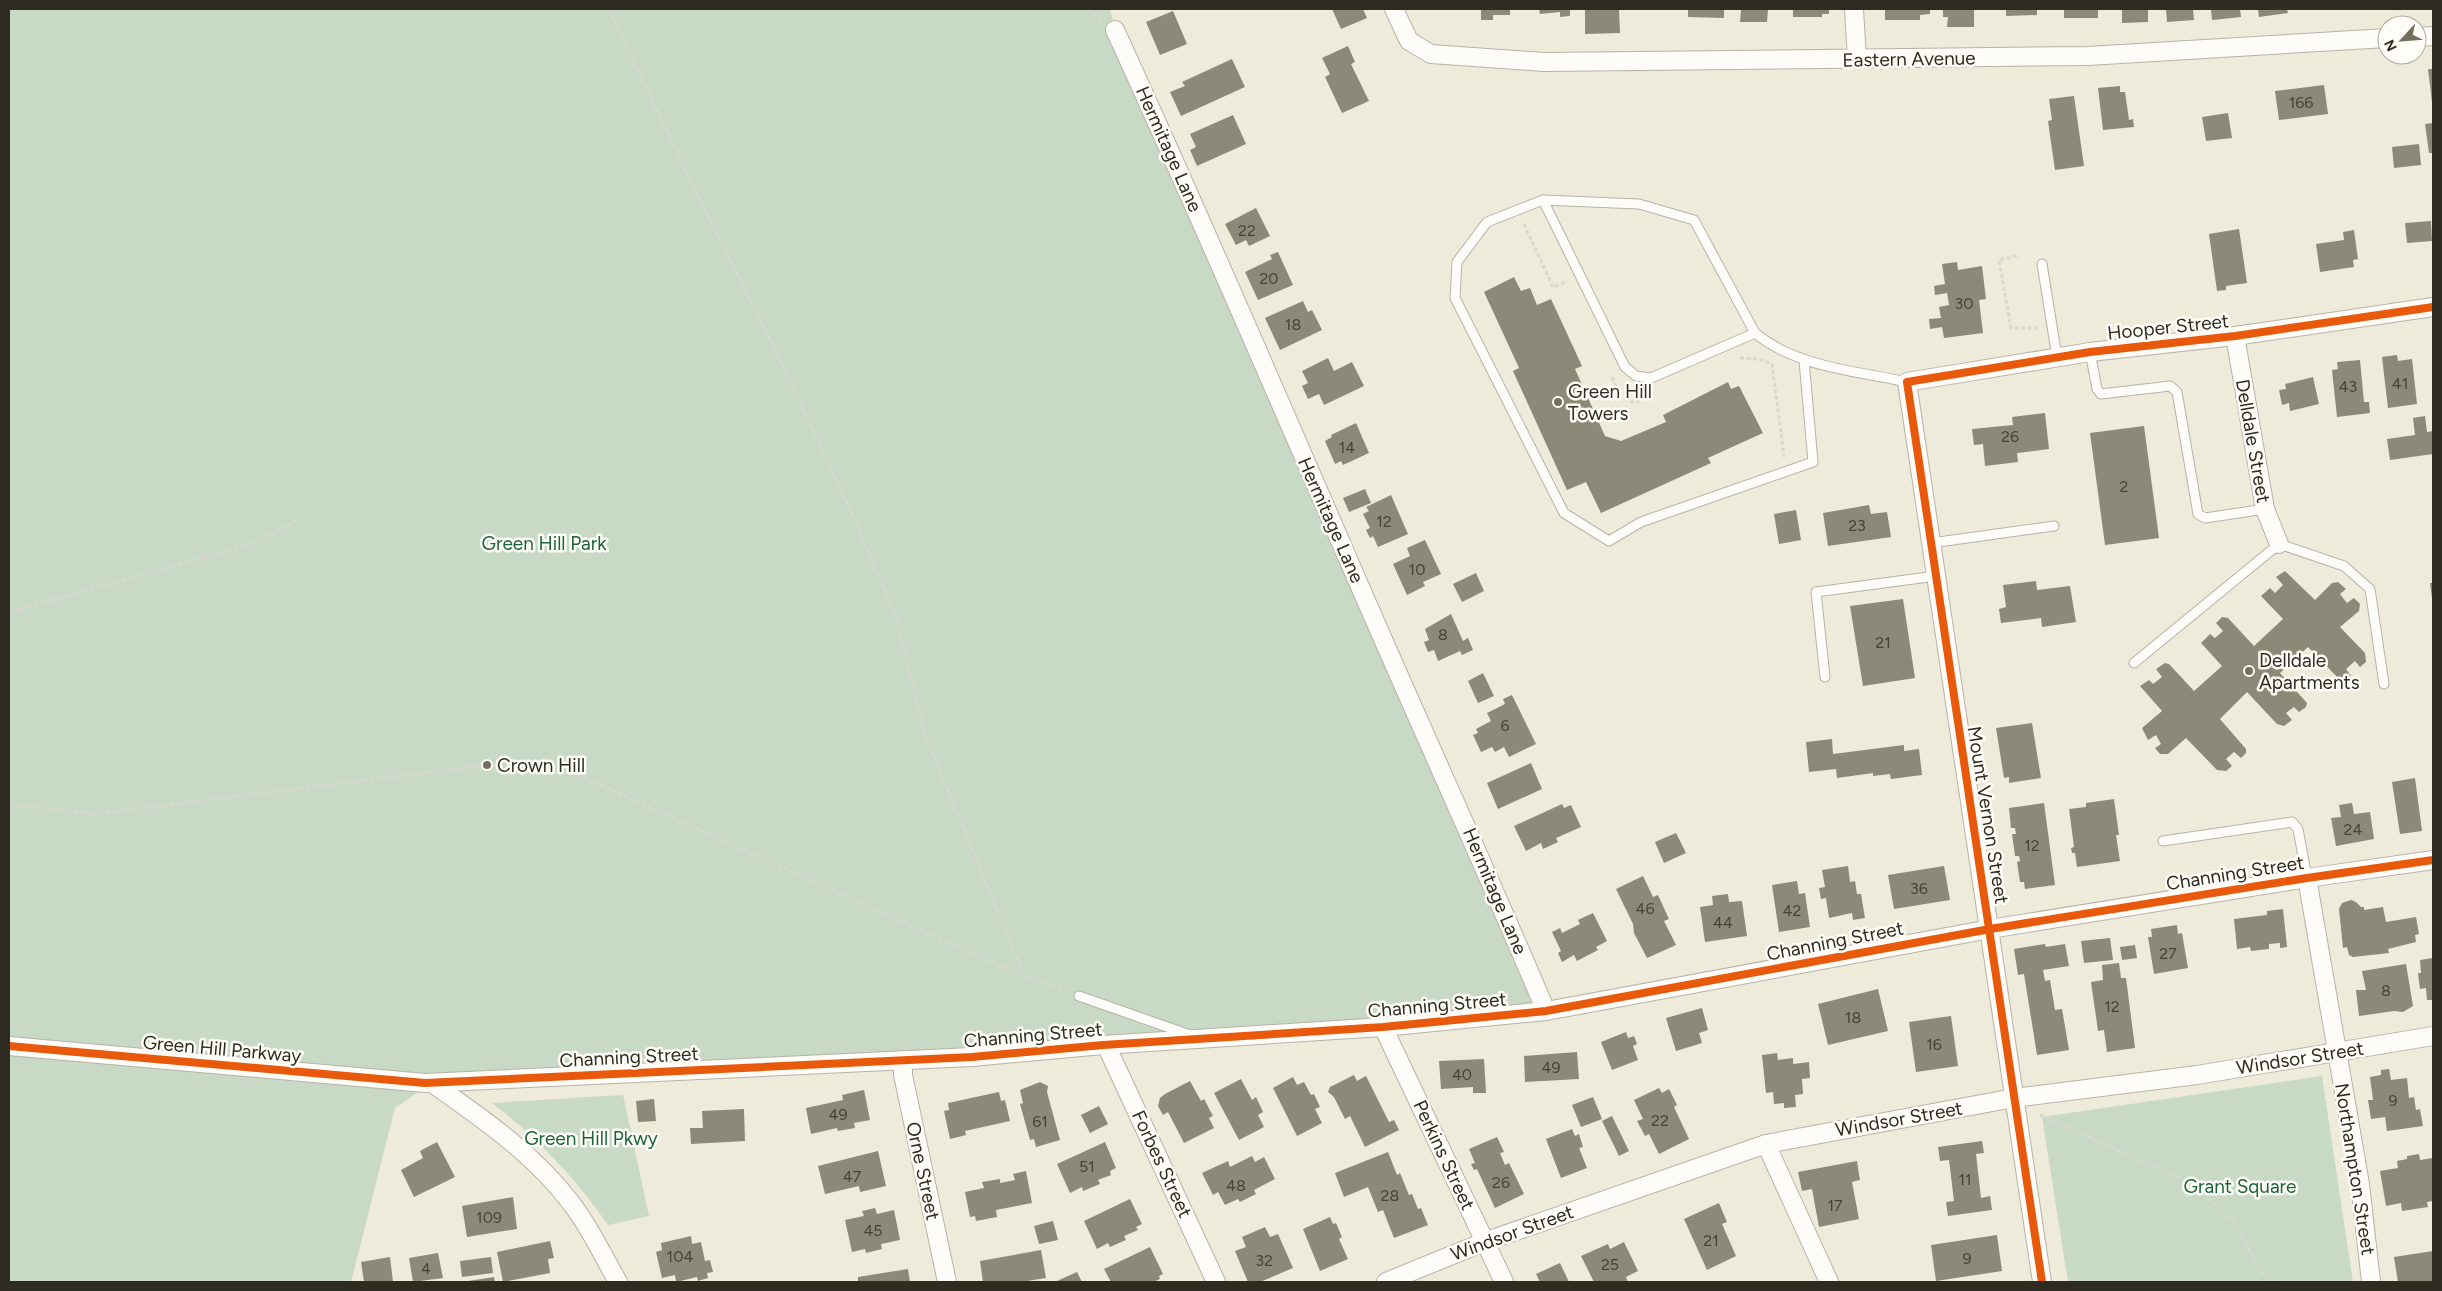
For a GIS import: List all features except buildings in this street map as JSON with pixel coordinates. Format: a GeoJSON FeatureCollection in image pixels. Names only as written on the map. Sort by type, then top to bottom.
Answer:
{"type":"FeatureCollection","features":[{"type":"Feature","properties":{"kind":"street","name":"Eastern Avenue"},"geometry":{"type":"LineString","coordinates":[[1394,9],[1409,41],[1432,54],[1544,62],[2088,56],[2377,39]]}},
{"type":"Feature","properties":{"kind":"street"},"geometry":{"type":"LineString","coordinates":[[1854,9],[1857,59]]}},
{"type":"Feature","properties":{"kind":"street","name":"Hermitage Lane"},"geometry":{"type":"LineString","coordinates":[[1115,30],[1187,188],[1352,568],[1486,868],[1546,1011]]}},
{"type":"Feature","properties":{"kind":"street","name":"Hooper Street"},"geometry":{"type":"LineString","coordinates":[[1907,382],[2090,352],[2235,336],[2433,307]]}},
{"type":"Feature","properties":{"kind":"street","name":"Delldale Street"},"geometry":{"type":"LineString","coordinates":[[2235,336],[2265,509],[2279,544]]}},
{"type":"Feature","properties":{"kind":"street","name":"Mount Vernon Street"},"geometry":{"type":"LineString","coordinates":[[1907,382],[2042,1282]]}},
{"type":"Feature","properties":{"kind":"street","name":"Channing Street"},"geometry":{"type":"LineString","coordinates":[[432,1083],[902,1060],[1383,1027],[1546,1011],[1990,929],[2307,878],[2433,860]]}},
{"type":"Feature","properties":{"kind":"street","name":"Northampton Street"},"geometry":{"type":"LineString","coordinates":[[2307,878],[2360,1184],[2371,1282]]}},
{"type":"Feature","properties":{"kind":"street","name":"Perkins Street"},"geometry":{"type":"LineString","coordinates":[[1383,1027],[1504,1282]]}},
{"type":"Feature","properties":{"kind":"street","name":"Windsor Street"},"geometry":{"type":"LineString","coordinates":[[1386,1282],[1484,1242],[1766,1144],[2014,1098],[2197,1075],[2433,1036]]}},
{"type":"Feature","properties":{"kind":"street","name":"Forbes Street"},"geometry":{"type":"LineString","coordinates":[[1106,1045],[1216,1282]]}},
{"type":"Feature","properties":{"kind":"street","name":"Green Hill Parkway"},"geometry":{"type":"LineString","coordinates":[[9,1046],[432,1083],[483,1118],[530,1158],[571,1203],[618,1282]]}},
{"type":"Feature","properties":{"kind":"street","name":"Orne Street"},"geometry":{"type":"LineString","coordinates":[[902,1060],[903,1075],[947,1282]]}},
{"type":"Feature","properties":{"kind":"street"},"geometry":{"type":"LineString","coordinates":[[1766,1144],[1829,1282]]}},
{"type":"Feature","properties":{"kind":"lane"},"geometry":{"type":"LineString","coordinates":[[1543,200],[1625,366],[1636,376],[1651,378],[1755,333]]}},
{"type":"Feature","properties":{"kind":"lane"},"geometry":{"type":"LineString","coordinates":[[1804,360],[1813,462],[1641,522],[1609,541],[1564,513],[1456,298],[1457,262],[1487,222],[1543,200],[1639,204],[1694,220],[1755,333],[1771,346],[1804,360],[1907,382]]}},
{"type":"Feature","properties":{"kind":"lane"},"geometry":{"type":"LineString","coordinates":[[2042,264],[2057,357]]}},
{"type":"Feature","properties":{"kind":"lane"},"geometry":{"type":"LineString","coordinates":[[2090,352],[2097,389],[2101,394],[2170,386],[2177,392],[2198,514],[2205,518],[2265,509]]}},
{"type":"Feature","properties":{"kind":"lane"},"geometry":{"type":"LineString","coordinates":[[1931,543],[2054,526]]}},
{"type":"Feature","properties":{"kind":"lane"},"geometry":{"type":"LineString","coordinates":[[2134,664],[2279,544],[2344,566],[2370,589],[2384,684]]}},
{"type":"Feature","properties":{"kind":"lane"},"geometry":{"type":"LineString","coordinates":[[1825,677],[1816,592],[1936,576]]}},
{"type":"Feature","properties":{"kind":"lane"},"geometry":{"type":"LineString","coordinates":[[2164,841],[2292,822],[2298,829],[2307,878]]}},
{"type":"Feature","properties":{"kind":"lane"},"geometry":{"type":"LineString","coordinates":[[1079,996],[1204,1040]]}},
{"type":"Feature","properties":{"kind":"path"},"geometry":{"type":"LineString","coordinates":[[609,9],[688,177],[776,351],[857,525],[897,620],[924,732],[1024,975]]}},
{"type":"Feature","properties":{"kind":"path"},"geometry":{"type":"LineString","coordinates":[[1518,210],[1553,287],[1570,280]]}},
{"type":"Feature","properties":{"kind":"path"},"geometry":{"type":"LineString","coordinates":[[2017,256],[1999,260],[2011,328],[2052,328]]}},
{"type":"Feature","properties":{"kind":"path"},"geometry":{"type":"LineString","coordinates":[[1734,360],[1742,358],[1759,359],[1772,364],[1786,472]]}},
{"type":"Feature","properties":{"kind":"path"},"geometry":{"type":"LineString","coordinates":[[1609,371],[1621,398],[1635,403],[1662,390]]}},
{"type":"Feature","properties":{"kind":"path"},"geometry":{"type":"LineString","coordinates":[[9,612],[249,545],[298,520]]}},
{"type":"Feature","properties":{"kind":"path"},"geometry":{"type":"LineString","coordinates":[[9,804],[94,814],[487,765],[576,774],[1024,975],[1079,996]]}},
{"type":"Feature","properties":{"kind":"path"},"geometry":{"type":"LineString","coordinates":[[2035,1113],[2192,1184],[2233,1221],[2262,1273],[2273,1282]]}},
{"type":"Feature","properties":{"kind":"green space","name":"Green Hill Park"},"geometry":{"type":"Polygon","coordinates":[[[9,9],[1110,9],[1115,30],[1546,1011],[1383,1027],[432,1083],[395,1108],[351,1282],[9,1282],[9,9]]]}},
{"type":"Feature","properties":{"kind":"green space","name":"Grant Square"},"geometry":{"type":"Polygon","coordinates":[[[2322,1076],[2353,1282],[2068,1282],[2042,1117],[2322,1076]]]}},
{"type":"Feature","properties":{"kind":"green space","name":"Green Hill Pkwy"},"geometry":{"type":"Polygon","coordinates":[[[623,1095],[649,1216],[608,1225],[583,1191],[540,1144],[492,1103],[623,1095]]]}},
{"type":"Feature","properties":{"kind":"cycle path"},"geometry":{"type":"LineString","coordinates":[[2042,1282],[1907,382],[2090,352],[2235,336],[2433,307]]}},
{"type":"Feature","properties":{"kind":"cycle path"},"geometry":{"type":"LineString","coordinates":[[9,1046],[425,1083],[972,1057],[1103,1045],[1383,1027],[1546,1011],[1990,929],[2307,878],[2433,860]]}},
{"type":"Feature","properties":{"kind":"place","name":"Green Hill Towers"},"geometry":{"type":"Point","coordinates":[1558,402]}},
{"type":"Feature","properties":{"kind":"place","name":"Delldale Apartments"},"geometry":{"type":"Point","coordinates":[2249,671]}},
{"type":"Feature","properties":{"kind":"place","name":"Crown Hill"},"geometry":{"type":"Point","coordinates":[487,765]}}]}
